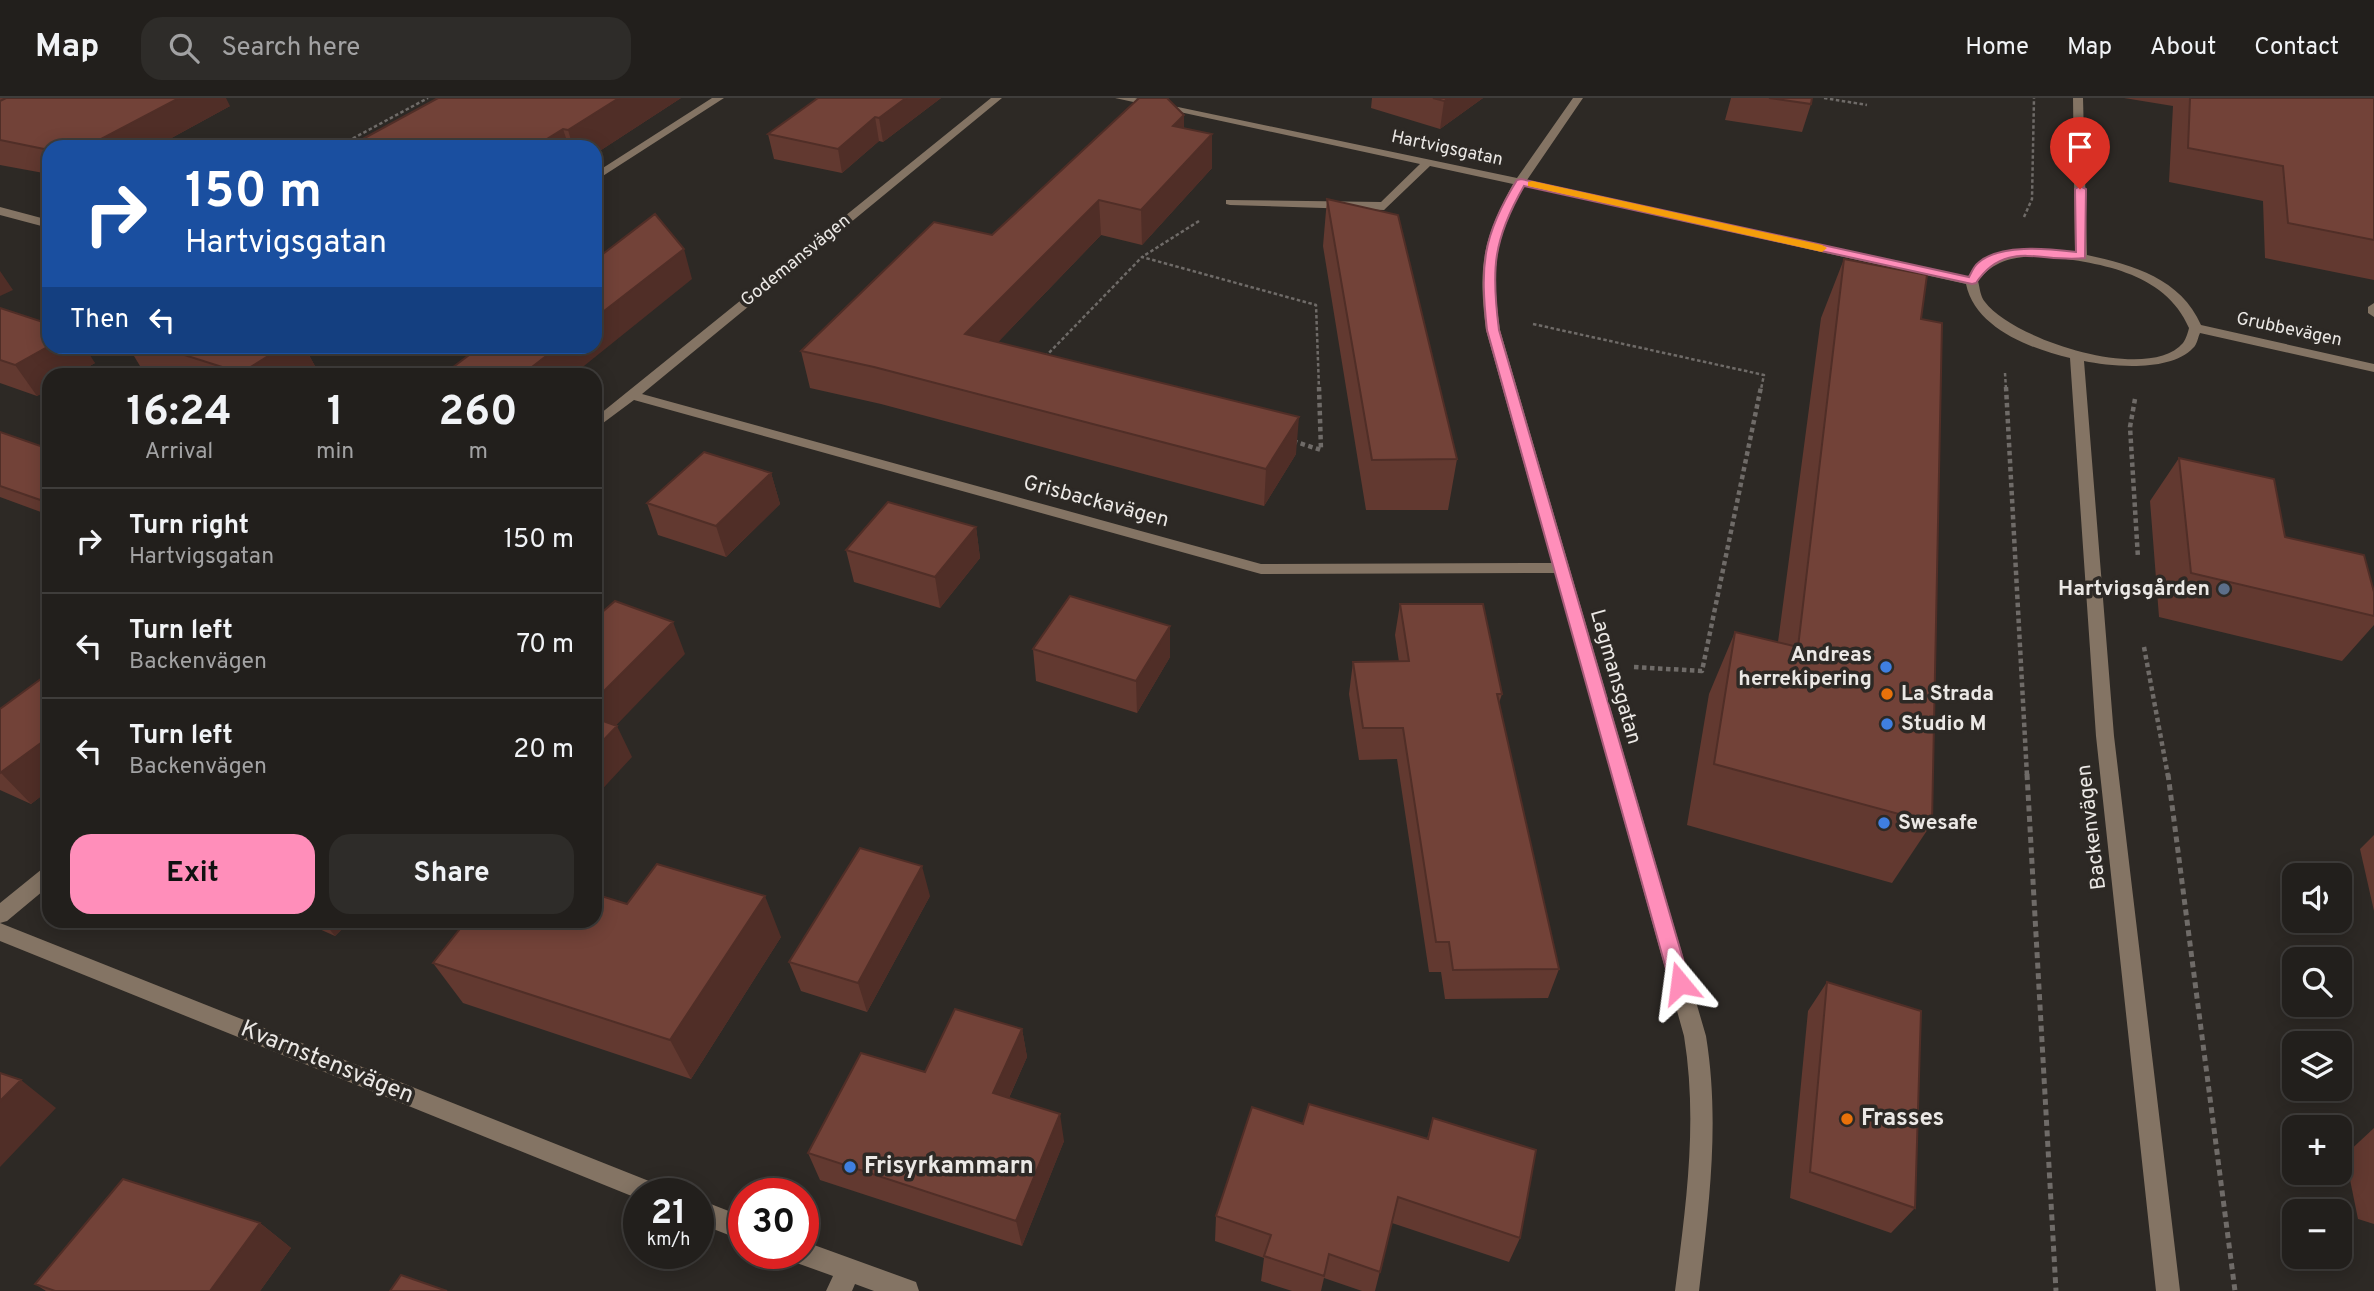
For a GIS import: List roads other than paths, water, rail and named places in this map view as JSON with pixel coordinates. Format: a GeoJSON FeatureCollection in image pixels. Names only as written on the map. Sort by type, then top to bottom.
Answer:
{"type":"FeatureCollection","features":[{"type":"Feature","properties":{"kind":"street"},"geometry":{"type":"LineString","coordinates":[[602,173],[719,98]]}},
{"type":"Feature","properties":{"kind":"street","name":"Godemansvägen"},"geometry":{"type":"LineString","coordinates":[[602,419],[997,98]]}},
{"type":"Feature","properties":{"kind":"street","name":"Hartvigsgatan"},"geometry":{"type":"LineString","coordinates":[[1120,98],[1428,162],[1972,281]]}},
{"type":"Feature","properties":{"kind":"street","name":"Lagmansgatan"},"geometry":{"type":"LineString","coordinates":[[1578,98],[1521,182],[1493,238],[1487,282],[1493,330],[1695,1036],[1704,1076],[1705,1128],[1687,1291]]}},
{"type":"Feature","properties":{"kind":"street"},"geometry":{"type":"LineString","coordinates":[[2078,98],[2081,256]]}},
{"type":"Feature","properties":{"kind":"street"},"geometry":{"type":"LineString","coordinates":[[1230,202],[1384,206],[1428,162]]}},
{"type":"Feature","properties":{"kind":"street"},"geometry":{"type":"LineString","coordinates":[[0,211],[42,222]]}},
{"type":"Feature","properties":{"kind":"street"},"geometry":{"type":"LineString","coordinates":[[2041,252],[2081,256],[2123,268],[2160,285],[2186,306],[2196,328],[2188,346],[2163,359],[2123,362],[2077,356],[2033,342],[1998,322],[1977,301],[1972,281],[1982,265],[2007,255],[2041,252]]}},
{"type":"Feature","properties":{"kind":"street"},"geometry":{"type":"LineString","coordinates":[[2374,307],[2374,313]]}},
{"type":"Feature","properties":{"kind":"street","name":"Grubbevägen"},"geometry":{"type":"LineString","coordinates":[[2196,328],[2374,368]]}},
{"type":"Feature","properties":{"kind":"street","name":"Backenvägen"},"geometry":{"type":"LineString","coordinates":[[2077,356],[2105,736],[2168,1291]]}},
{"type":"Feature","properties":{"kind":"street","name":"Grisbackavägen"},"geometry":{"type":"LineString","coordinates":[[631,395],[1261,569],[1560,568]]}},
{"type":"Feature","properties":{"kind":"street"},"geometry":{"type":"LineString","coordinates":[[0,915],[42,881]]}},
{"type":"Feature","properties":{"kind":"street","name":"Kvarnstensvägen"},"geometry":{"type":"LineString","coordinates":[[0,932],[623,1182]]}},
{"type":"Feature","properties":{"kind":"street"},"geometry":{"type":"LineString","coordinates":[[819,1264],[844,1281],[907,1291]]}},
{"type":"Feature","properties":{"kind":"place","name":"Hartvigsgården"},"geometry":{"type":"Point","coordinates":[2224,589]}},
{"type":"Feature","properties":{"kind":"place","name":"Andreas herrekipering"},"geometry":{"type":"Point","coordinates":[1886,667]}},
{"type":"Feature","properties":{"kind":"place","name":"La Strada"},"geometry":{"type":"Point","coordinates":[1887,694]}},
{"type":"Feature","properties":{"kind":"place","name":"Studio M"},"geometry":{"type":"Point","coordinates":[1887,724]}},
{"type":"Feature","properties":{"kind":"place","name":"Swesafe"},"geometry":{"type":"Point","coordinates":[1884,823]}},
{"type":"Feature","properties":{"kind":"place","name":"Frasses"},"geometry":{"type":"Point","coordinates":[1847,1119]}},
{"type":"Feature","properties":{"kind":"place","name":"Frisyrkammarn"},"geometry":{"type":"Point","coordinates":[850,1167]}}]}
